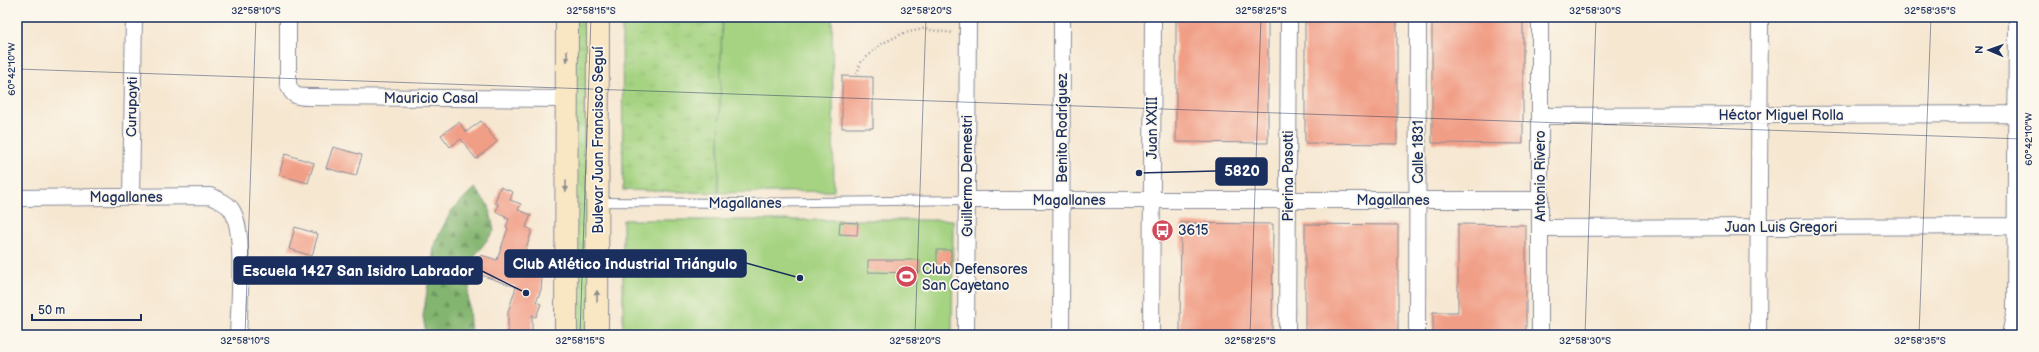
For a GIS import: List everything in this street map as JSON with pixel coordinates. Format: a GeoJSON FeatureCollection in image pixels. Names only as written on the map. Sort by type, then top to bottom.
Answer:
{"type":"FeatureCollection","features":[{"type":"Feature","properties":{"kind":"main road"},"geometry":{"type":"LineString","coordinates":[[566,335],[567,17]]}},
{"type":"Feature","properties":{"kind":"main road","name":"Bulevar Juan Francisco Seguí"},"geometry":{"type":"LineString","coordinates":[[597,335],[598,17]]}},
{"type":"Feature","properties":{"kind":"street","name":"Curupayti"},"geometry":{"type":"LineString","coordinates":[[131,197],[134,17]]}},
{"type":"Feature","properties":{"kind":"street","name":"Mauricio Casal"},"geometry":{"type":"LineString","coordinates":[[288,17],[288,84],[291,92],[295,96],[309,98],[567,99]]}},
{"type":"Feature","properties":{"kind":"street","name":"Benito Rodríguez"},"geometry":{"type":"LineString","coordinates":[[1061,335],[1062,17]]}},
{"type":"Feature","properties":{"kind":"street","name":"Juan XXIII"},"geometry":{"type":"LineString","coordinates":[[1150,335],[1153,17]]}},
{"type":"Feature","properties":{"kind":"street","name":"Pierina Pasotti"},"geometry":{"type":"LineString","coordinates":[[1286,335],[1289,17]]}},
{"type":"Feature","properties":{"kind":"street","name":"Calle 1831"},"geometry":{"type":"LineString","coordinates":[[1417,335],[1418,17]]}},
{"type":"Feature","properties":{"kind":"street","name":"Antonio Rivero"},"geometry":{"type":"LineString","coordinates":[[1540,17],[1540,335]]}},
{"type":"Feature","properties":{"kind":"street"},"geometry":{"type":"LineString","coordinates":[[1758,335],[1760,17]]}},
{"type":"Feature","properties":{"kind":"street"},"geometry":{"type":"LineString","coordinates":[[2010,335],[2015,312],[2019,226],[2017,17]]}},
{"type":"Feature","properties":{"kind":"street","name":"Guillermo Demestri"},"geometry":{"type":"LineString","coordinates":[[966,335],[968,24]]}},
{"type":"Feature","properties":{"kind":"street","name":"Héctor Miguel Rolla"},"geometry":{"type":"LineString","coordinates":[[1540,116],[2019,114]]}},
{"type":"Feature","properties":{"kind":"street","name":"Magallanes"},"geometry":{"type":"LineString","coordinates":[[17,198],[210,196],[219,200],[231,208],[237,221],[240,241],[238,335]]}},
{"type":"Feature","properties":{"kind":"street","name":"Magallanes"},"geometry":{"type":"LineString","coordinates":[[967,200],[1540,200]]}},
{"type":"Feature","properties":{"kind":"street","name":"Juan Luis Gregori"},"geometry":{"type":"LineString","coordinates":[[1540,228],[2019,226]]}},
{"type":"Feature","properties":{"kind":"lane","name":"Magallanes"},"geometry":{"type":"LineString","coordinates":[[598,202],[741,203],[967,200]]}},
{"type":"Feature","properties":{"kind":"path"},"geometry":{"type":"LineString","coordinates":[[857,74],[861,62],[882,44],[904,33],[922,29],[951,33],[968,24]]}},
{"type":"Feature","properties":{"kind":"green space"},"geometry":{"type":"Polygon","coordinates":[[[567,17],[598,17],[597,335],[566,335],[567,17]]]}},
{"type":"Feature","properties":{"kind":"green space"},"geometry":{"type":"Polygon","coordinates":[[[622,17],[722,17],[718,193],[623,190],[622,17]]]}},
{"type":"Feature","properties":{"kind":"green space"},"geometry":{"type":"Polygon","coordinates":[[[722,17],[832,17],[834,191],[718,193],[722,17]]]}},
{"type":"Feature","properties":{"kind":"green space"},"geometry":{"type":"Polygon","coordinates":[[[474,188],[489,206],[494,231],[474,257],[468,296],[471,335],[426,335],[423,316],[435,242],[452,210],[474,188]]]}},
{"type":"Feature","properties":{"kind":"green space"},"geometry":{"type":"Polygon","coordinates":[[[623,220],[953,220],[952,335],[623,335],[623,220]]]}},
{"type":"Feature","properties":{"kind":"building"},"geometry":{"type":"Polygon","coordinates":[[[1176,18],[1268,19],[1268,143],[1176,142],[1176,18]]]}},
{"type":"Feature","properties":{"kind":"building"},"geometry":{"type":"Polygon","coordinates":[[[1305,19],[1397,20],[1397,144],[1305,143],[1305,19]]]}},
{"type":"Feature","properties":{"kind":"building"},"geometry":{"type":"Polygon","coordinates":[[[1432,19],[1523,20],[1523,144],[1432,143],[1432,19]]]}},
{"type":"Feature","properties":{"kind":"building"},"geometry":{"type":"Polygon","coordinates":[[[842,76],[873,77],[873,128],[842,128],[842,76]]]}},
{"type":"Feature","properties":{"kind":"building"},"geometry":{"type":"Polygon","coordinates":[[[481,121],[497,142],[476,159],[461,139],[450,147],[441,135],[459,122],[466,132],[481,121]]]}},
{"type":"Feature","properties":{"kind":"building"},"geometry":{"type":"Polygon","coordinates":[[[333,147],[362,155],[356,176],[326,168],[333,147]]]}},
{"type":"Feature","properties":{"kind":"building"},"geometry":{"type":"Polygon","coordinates":[[[285,154],[314,163],[308,183],[279,175],[285,154]]]}},
{"type":"Feature","properties":{"kind":"building"},"geometry":{"type":"Polygon","coordinates":[[[500,187],[513,192],[510,200],[521,204],[518,210],[531,215],[526,227],[532,230],[525,252],[532,254],[526,271],[542,277],[541,290],[536,302],[541,304],[536,317],[532,315],[532,335],[508,335],[508,312],[516,287],[475,273],[481,255],[497,260],[508,228],[506,227],[509,219],[505,218],[506,216],[496,212],[498,204],[495,203],[500,187]]]}},
{"type":"Feature","properties":{"kind":"building"},"geometry":{"type":"Polygon","coordinates":[[[840,222],[858,223],[857,235],[839,234],[840,222]]]}},
{"type":"Feature","properties":{"kind":"building"},"geometry":{"type":"Polygon","coordinates":[[[1181,223],[1273,224],[1272,335],[1180,335],[1181,223]]]}},
{"type":"Feature","properties":{"kind":"building"},"geometry":{"type":"Polygon","coordinates":[[[1305,224],[1398,225],[1398,335],[1305,335],[1305,224]]]}},
{"type":"Feature","properties":{"kind":"building"},"geometry":{"type":"Polygon","coordinates":[[[1458,224],[1526,225],[1526,335],[1433,335],[1433,312],[1458,312],[1458,224]]]}},
{"type":"Feature","properties":{"kind":"building"},"geometry":{"type":"Polygon","coordinates":[[[295,227],[318,234],[312,256],[289,249],[295,227]]]}},
{"type":"Feature","properties":{"kind":"building"},"geometry":{"type":"Polygon","coordinates":[[[937,250],[951,250],[951,269],[937,269],[937,250]]]}},
{"type":"Feature","properties":{"kind":"building"},"geometry":{"type":"Polygon","coordinates":[[[868,260],[920,260],[920,273],[868,272],[868,260]]]}},
{"type":"Feature","properties":{"kind":"place","name":"5820"},"geometry":{"type":"Point","coordinates":[1139,173]}},
{"type":"Feature","properties":{"kind":"place","name":"3615"},"geometry":{"type":"Point","coordinates":[1162,230]}},
{"type":"Feature","properties":{"kind":"place","name":"Club Defensores San Cayetano"},"geometry":{"type":"Point","coordinates":[906,277]}},
{"type":"Feature","properties":{"kind":"place","name":"Club Atlético Industrial Triángulo"},"geometry":{"type":"Point","coordinates":[800,278]}},
{"type":"Feature","properties":{"kind":"place","name":"Escuela 1427 San Isidro Labrador"},"geometry":{"type":"Point","coordinates":[526,293]}}]}
